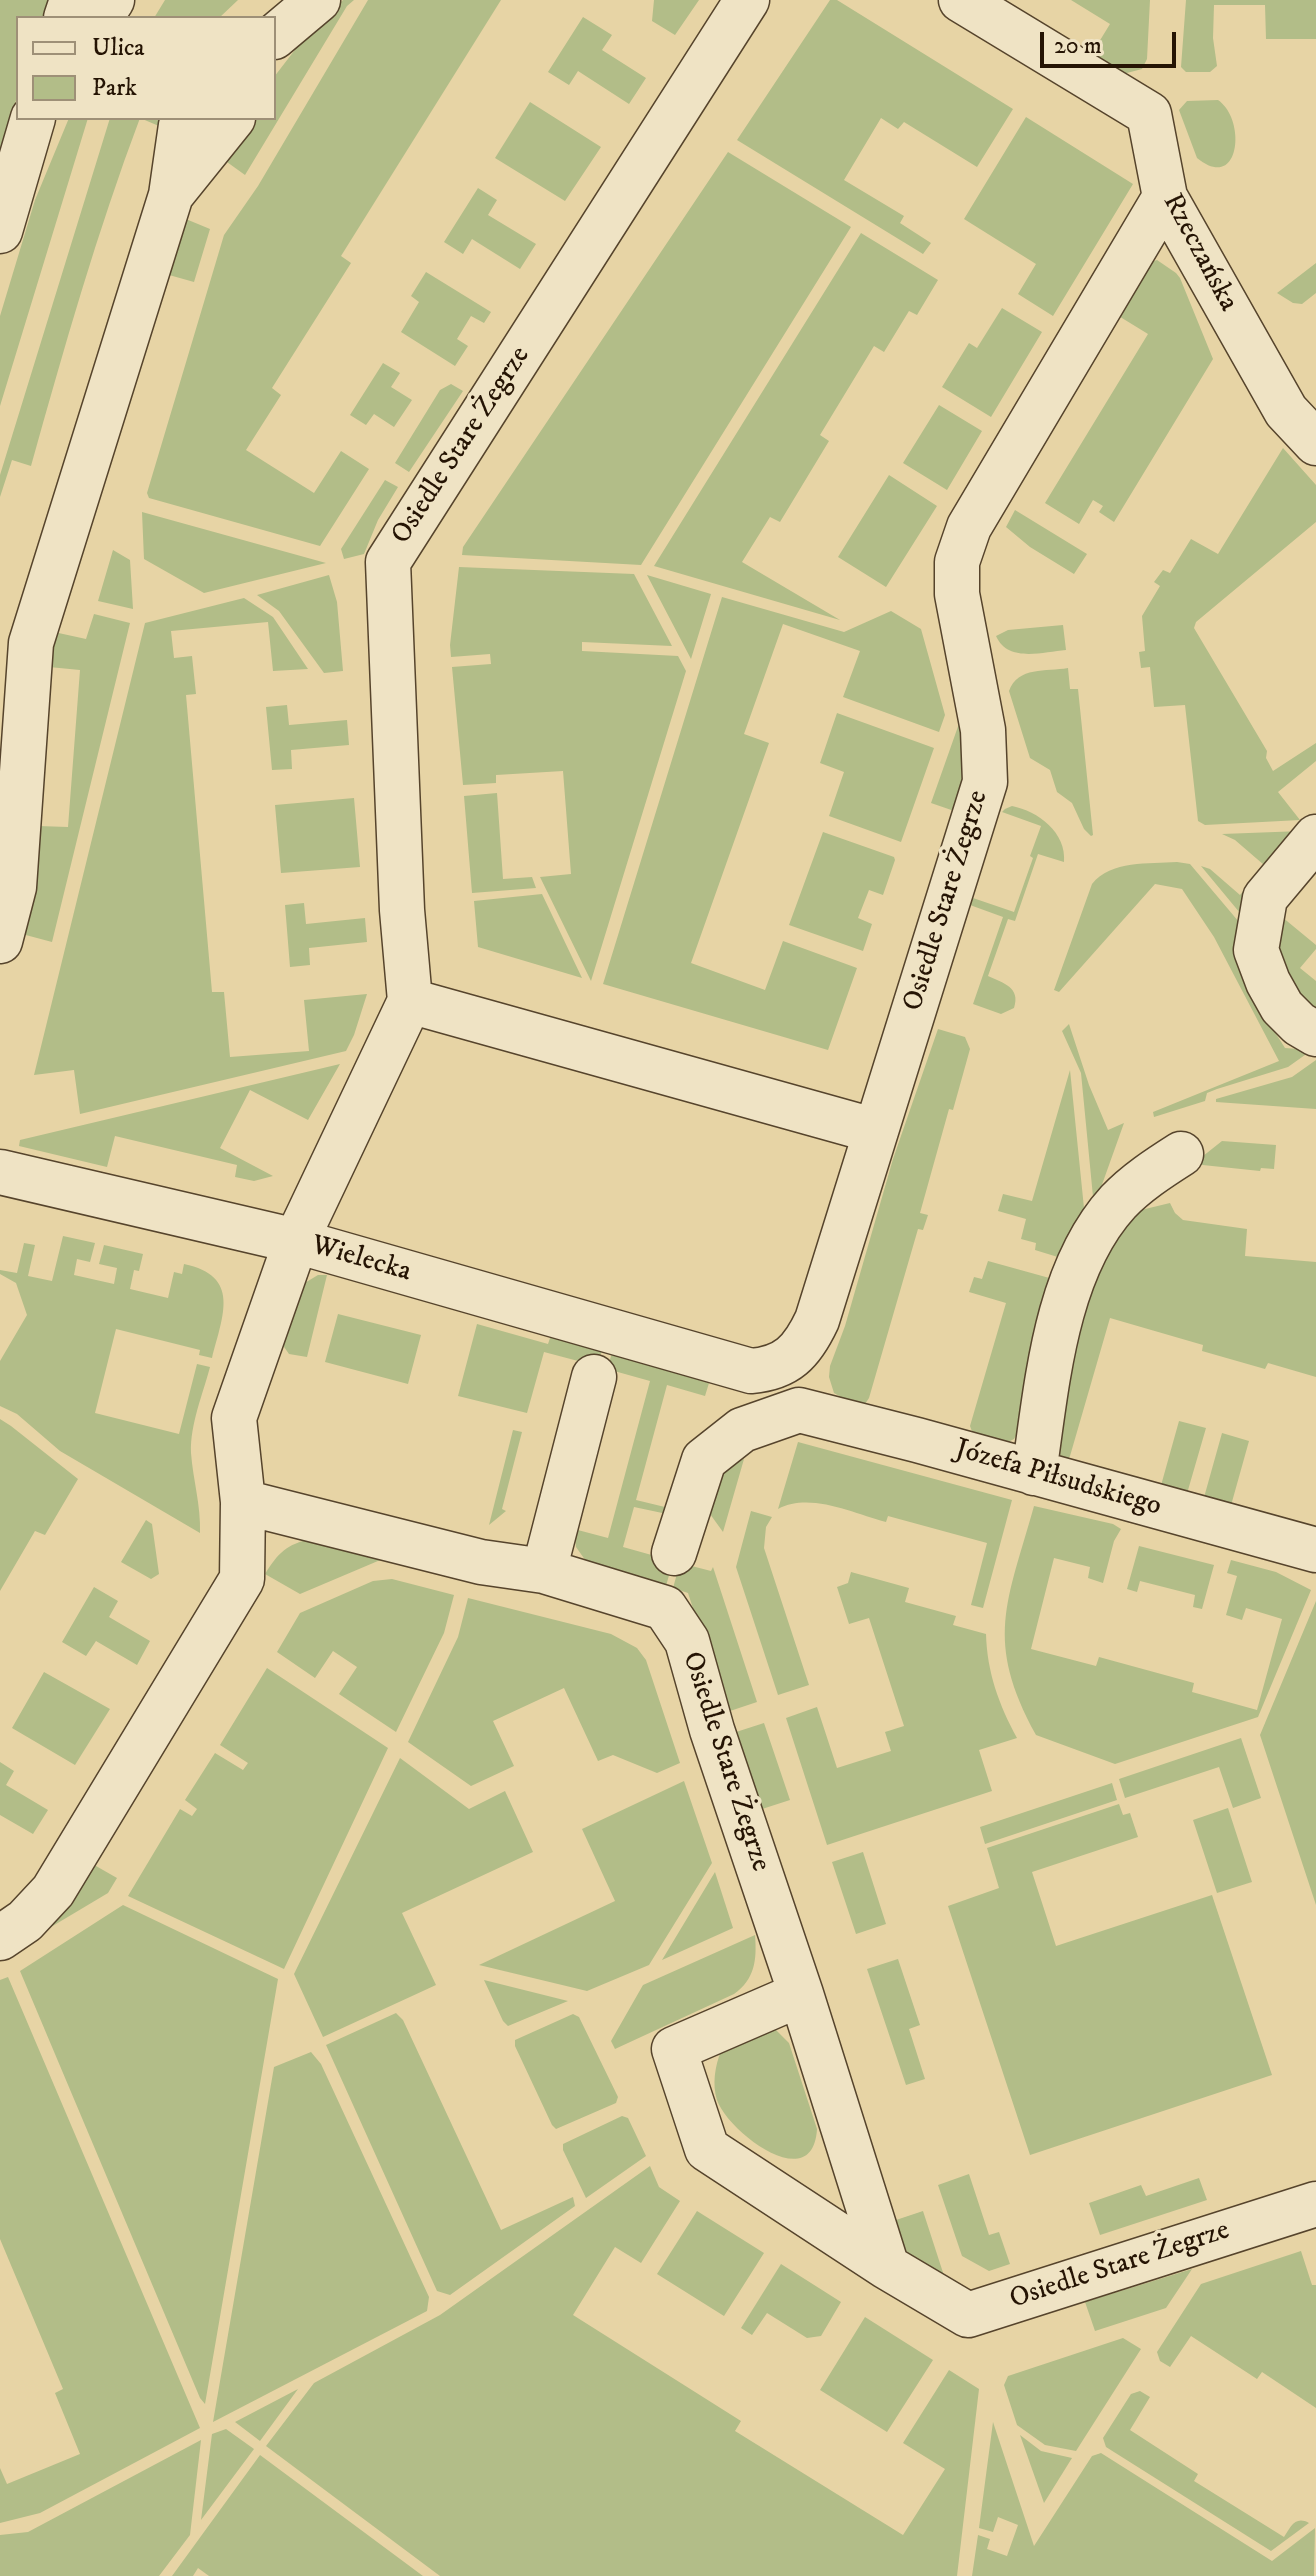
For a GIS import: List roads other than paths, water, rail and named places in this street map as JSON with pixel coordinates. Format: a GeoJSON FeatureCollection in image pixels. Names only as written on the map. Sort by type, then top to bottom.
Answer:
{"type":"FeatureCollection","features":[{"type":"Feature","properties":{"kind":"street"},"geometry":{"type":"LineString","coordinates":[[276,35],[318,0]]}},
{"type":"Feature","properties":{"kind":"street","name":"Osiedle Stare Żegrze"},"geometry":{"type":"LineString","coordinates":[[410,1001],[403,923],[388,562],[747,0]]}},
{"type":"Feature","properties":{"kind":"street","name":"Rzeczańska"},"geometry":{"type":"LineString","coordinates":[[961,0],[1149,114],[1165,197],[1286,411],[1316,443]]}},
{"type":"Feature","properties":{"kind":"street"},"geometry":{"type":"LineString","coordinates":[[0,231],[32,120]]}},
{"type":"Feature","properties":{"kind":"street"},"geometry":{"type":"LineString","coordinates":[[0,941],[14,887],[31,643],[171,195],[181,125],[185,120]]}},
{"type":"Feature","properties":{"kind":"street"},"geometry":{"type":"LineString","coordinates":[[171,195],[231,120]]}},
{"type":"Feature","properties":{"kind":"street","name":"Osiedle Stare Żegrze"},"geometry":{"type":"LineString","coordinates":[[719,1363],[751,1371],[766,1370],[782,1363],[806,1343],[817,1320],[985,782],[983,730],[957,594],[957,562],[969,527],[1165,197]]}},
{"type":"Feature","properties":{"kind":"street"},"geometry":{"type":"LineString","coordinates":[[1316,837],[1265,898],[1256,950],[1282,1007],[1299,1024],[1316,1034]]}},
{"type":"Feature","properties":{"kind":"street"},"geometry":{"type":"LineString","coordinates":[[0,1938],[25,1921],[53,1891],[242,1579],[243,1502],[234,1418],[296,1241],[410,1001],[876,1131]]}},
{"type":"Feature","properties":{"kind":"street"},"geometry":{"type":"LineString","coordinates":[[1034,1473],[1058,1325],[1087,1247],[1120,1200],[1150,1174],[1181,1154]]}},
{"type":"Feature","properties":{"kind":"street","name":"Wielecka"},"geometry":{"type":"LineString","coordinates":[[0,1172],[296,1241],[719,1363]]}},
{"type":"Feature","properties":{"kind":"street"},"geometry":{"type":"LineString","coordinates":[[544,1571],[594,1377]]}},
{"type":"Feature","properties":{"kind":"street","name":"Józefa Piłsudskiego"},"geometry":{"type":"LineString","coordinates":[[674,1553],[704,1460],[742,1430],[799,1410],[1316,1550]]}},
{"type":"Feature","properties":{"kind":"street","name":"Osiedle Stare Żegrze"},"geometry":{"type":"LineString","coordinates":[[243,1502],[481,1562],[544,1571],[665,1608],[687,1641],[712,1730],[801,1994],[887,2267]]}},
{"type":"Feature","properties":{"kind":"street","name":"Osiedle Stare Żegrze"},"geometry":{"type":"LineString","coordinates":[[801,1994],[674,2049],[707,2149],[887,2267],[968,2315],[1316,2204]]}}]}
